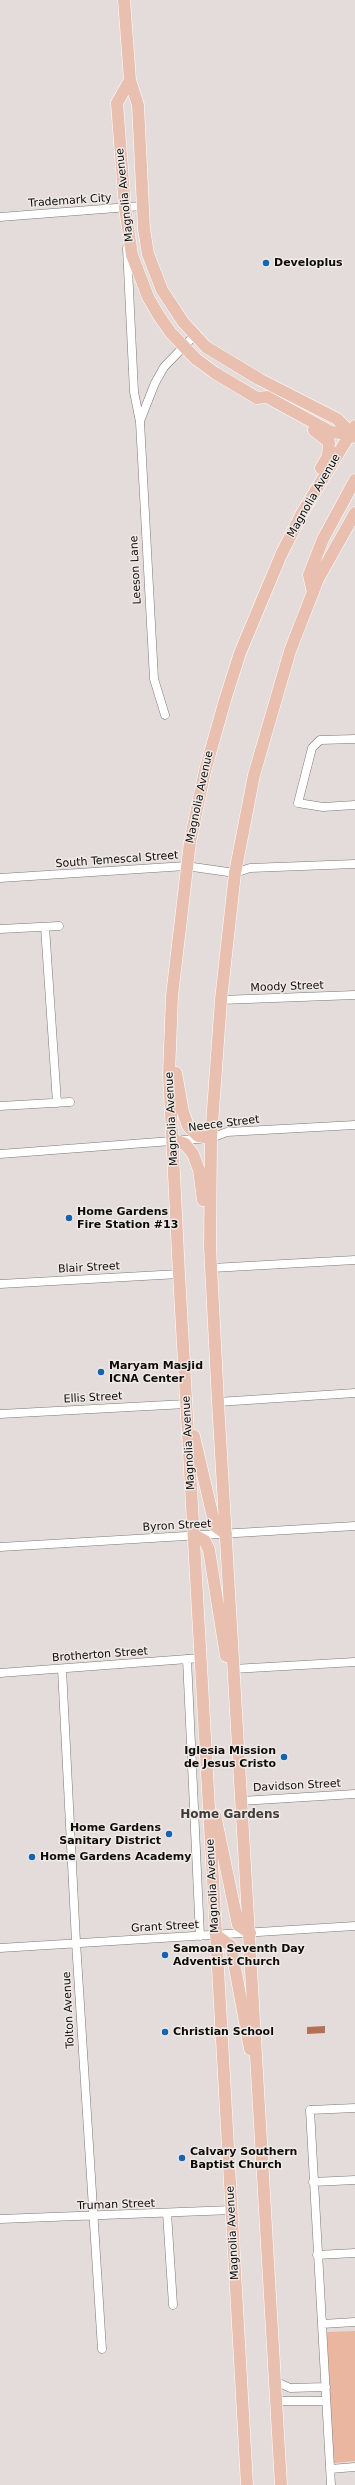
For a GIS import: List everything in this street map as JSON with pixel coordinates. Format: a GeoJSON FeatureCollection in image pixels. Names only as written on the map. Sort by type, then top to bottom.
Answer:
{"type":"FeatureCollection","features":[{"type":"Feature","properties":{"kind":"main road","name":"Magnolia Avenue"},"geometry":{"type":"LineString","coordinates":[[124,0],[130,80],[138,105],[142,206],[148,254],[162,290],[183,322],[206,347],[242,370],[336,419],[353,432]]}},
{"type":"Feature","properties":{"kind":"main road","name":"Magnolia Avenue"},"geometry":{"type":"LineString","coordinates":[[130,80],[116,103],[125,208],[132,255],[148,297],[171,333],[196,360],[258,398],[267,397],[331,432],[353,432]]}},
{"type":"Feature","properties":{"kind":"main road"},"geometry":{"type":"LineString","coordinates":[[258,398],[265,405],[318,432],[329,442],[328,456],[312,485],[302,513]]}},
{"type":"Feature","properties":{"kind":"main road","name":"Magnolia Avenue"},"geometry":{"type":"LineString","coordinates":[[247,2485],[179,1274],[174,1140],[169,1074],[170,1043],[176,951],[186,866],[205,770],[225,700],[263,598],[302,513],[353,432]]}},
{"type":"Feature","properties":{"kind":"main road"},"geometry":{"type":"LineString","coordinates":[[353,432],[355,447]]}},
{"type":"Feature","properties":{"kind":"main road"},"geometry":{"type":"LineString","coordinates":[[313,593],[309,575],[323,539],[355,480]]}},
{"type":"Feature","properties":{"kind":"main road"},"geometry":{"type":"LineString","coordinates":[[210,1247],[211,1138],[221,1000],[235,873],[254,775],[290,651],[318,579],[355,513]]}},
{"type":"Feature","properties":{"kind":"main road"},"geometry":{"type":"LineString","coordinates":[[170,1043],[183,1112],[188,1126],[198,1136],[211,1138]]}},
{"type":"Feature","properties":{"kind":"main road"},"geometry":{"type":"LineString","coordinates":[[174,1140],[185,1144],[193,1154],[202,1185],[212,1268],[240,1801],[250,1933],[281,2485]]}},
{"type":"Feature","properties":{"kind":"main road"},"geometry":{"type":"LineString","coordinates":[[186,1404],[215,1526],[226,1534]]}},
{"type":"Feature","properties":{"kind":"main road"},"geometry":{"type":"LineString","coordinates":[[194,1535],[205,1541],[209,1550],[226,1656],[233,1669]]}},
{"type":"Feature","properties":{"kind":"main road"},"geometry":{"type":"LineString","coordinates":[[207,1774],[238,1925],[250,1933]]}},
{"type":"Feature","properties":{"kind":"main road"},"geometry":{"type":"LineString","coordinates":[[216,1935],[231,1946],[259,2099]]}},
{"type":"Feature","properties":{"kind":"street","name":"Trademark City"},"geometry":{"type":"LineString","coordinates":[[0,217],[142,206]]}},
{"type":"Feature","properties":{"kind":"street","name":"Leeson Lane"},"geometry":{"type":"LineString","coordinates":[[125,208],[134,392],[140,422],[154,679],[165,715]]}},
{"type":"Feature","properties":{"kind":"street","name":"Leeson Lane"},"geometry":{"type":"LineString","coordinates":[[140,422],[155,382],[164,367],[195,335]]}},
{"type":"Feature","properties":{"kind":"street"},"geometry":{"type":"LineString","coordinates":[[355,739],[320,740],[312,748],[298,803],[323,806],[355,805]]}},
{"type":"Feature","properties":{"kind":"street","name":"South Temescal Street"},"geometry":{"type":"LineString","coordinates":[[0,878],[186,866],[235,873],[250,868],[355,864]]}},
{"type":"Feature","properties":{"kind":"street"},"geometry":{"type":"LineString","coordinates":[[0,929],[59,926]]}},
{"type":"Feature","properties":{"kind":"street"},"geometry":{"type":"LineString","coordinates":[[45,927],[57,1103]]}},
{"type":"Feature","properties":{"kind":"street","name":"Moody Street"},"geometry":{"type":"LineString","coordinates":[[221,1000],[355,995]]}},
{"type":"Feature","properties":{"kind":"street"},"geometry":{"type":"LineString","coordinates":[[0,1106],[70,1102]]}},
{"type":"Feature","properties":{"kind":"street","name":"Neece Street"},"geometry":{"type":"LineString","coordinates":[[0,1154],[102,1148],[174,1140],[211,1138],[227,1132],[355,1125]]}},
{"type":"Feature","properties":{"kind":"street"},"geometry":{"type":"LineString","coordinates":[[212,1268],[355,1260]]}},
{"type":"Feature","properties":{"kind":"street","name":"Blair Street"},"geometry":{"type":"LineString","coordinates":[[0,1284],[179,1274]]}},
{"type":"Feature","properties":{"kind":"street"},"geometry":{"type":"LineString","coordinates":[[218,1402],[355,1393]]}},
{"type":"Feature","properties":{"kind":"street","name":"Ellis Street"},"geometry":{"type":"LineString","coordinates":[[0,1414],[186,1404]]}},
{"type":"Feature","properties":{"kind":"street","name":"Byron Street"},"geometry":{"type":"LineString","coordinates":[[0,1547],[355,1526]]}},
{"type":"Feature","properties":{"kind":"street","name":"Brotherton Street"},"geometry":{"type":"LineString","coordinates":[[0,1673],[201,1658]]}},
{"type":"Feature","properties":{"kind":"street","name":"Magnolia Avenue"},"geometry":{"type":"LineString","coordinates":[[187,1660],[200,1936]]}},
{"type":"Feature","properties":{"kind":"street"},"geometry":{"type":"LineString","coordinates":[[233,1669],[355,1662]]}},
{"type":"Feature","properties":{"kind":"street","name":"Tolton Avenue"},"geometry":{"type":"LineString","coordinates":[[62,1669],[92,2217],[102,2349]]}},
{"type":"Feature","properties":{"kind":"street","name":"Davidson Street"},"geometry":{"type":"LineString","coordinates":[[240,1801],[355,1794]]}},
{"type":"Feature","properties":{"kind":"street","name":"Grant Street"},"geometry":{"type":"LineString","coordinates":[[0,1948],[76,1942],[355,1926]]}},
{"type":"Feature","properties":{"kind":"street"},"geometry":{"type":"LineString","coordinates":[[331,2485],[310,2110],[355,2108]]}},
{"type":"Feature","properties":{"kind":"street"},"geometry":{"type":"LineString","coordinates":[[313,2182],[355,2180]]}},
{"type":"Feature","properties":{"kind":"street","name":"Truman Street"},"geometry":{"type":"LineString","coordinates":[[0,2219],[92,2217],[232,2210]]}},
{"type":"Feature","properties":{"kind":"street"},"geometry":{"type":"LineString","coordinates":[[167,2213],[173,2305]]}},
{"type":"Feature","properties":{"kind":"street"},"geometry":{"type":"LineString","coordinates":[[317,2255],[355,2253]]}},
{"type":"Feature","properties":{"kind":"street"},"geometry":{"type":"LineString","coordinates":[[322,2324],[355,2322]]}},
{"type":"Feature","properties":{"kind":"street"},"geometry":{"type":"LineString","coordinates":[[275,2381],[290,2388],[326,2388]]}},
{"type":"Feature","properties":{"kind":"street"},"geometry":{"type":"LineString","coordinates":[[276,2401],[326,2401]]}},
{"type":"Feature","properties":{"kind":"street"},"geometry":{"type":"LineString","coordinates":[[330,2469],[355,2467]]}},
{"type":"Feature","properties":{"kind":"shaded area"},"geometry":{"type":"Polygon","coordinates":[[[325,2026],[325,2033],[307,2034],[307,2027],[325,2026]]]}},
{"type":"Feature","properties":{"kind":"shaded area"},"geometry":{"type":"Polygon","coordinates":[[[355,2331],[355,2461],[334,2463],[327,2332],[355,2331]]]}},
{"type":"Feature","properties":{"kind":"place","name":"Developlus"},"geometry":{"type":"Point","coordinates":[266,263]}},
{"type":"Feature","properties":{"kind":"place","name":"Home Gardens Fire Station #13"},"geometry":{"type":"Point","coordinates":[69,1218]}},
{"type":"Feature","properties":{"kind":"place","name":"Maryam Masjid ICNA Center"},"geometry":{"type":"Point","coordinates":[101,1372]}},
{"type":"Feature","properties":{"kind":"place","name":"Iglesia Mission de Jesus Cristo"},"geometry":{"type":"Point","coordinates":[284,1757]}},
{"type":"Feature","properties":{"kind":"place","name":"Home Gardens Sanitary District"},"geometry":{"type":"Point","coordinates":[169,1834]}},
{"type":"Feature","properties":{"kind":"place","name":"Home Gardens Academy"},"geometry":{"type":"Point","coordinates":[32,1857]}},
{"type":"Feature","properties":{"kind":"place","name":"Samoan Seventh Day Adventist Church"},"geometry":{"type":"Point","coordinates":[165,1955]}},
{"type":"Feature","properties":{"kind":"place","name":"Christian School"},"geometry":{"type":"Point","coordinates":[165,2032]}},
{"type":"Feature","properties":{"kind":"place","name":"Calvary Southern Baptist Church"},"geometry":{"type":"Point","coordinates":[182,2158]}},
{"type":"Feature","properties":{"kind":"district","name":"Home Gardens"},"geometry":{"type":"Point","coordinates":[230,1815]}}]}
